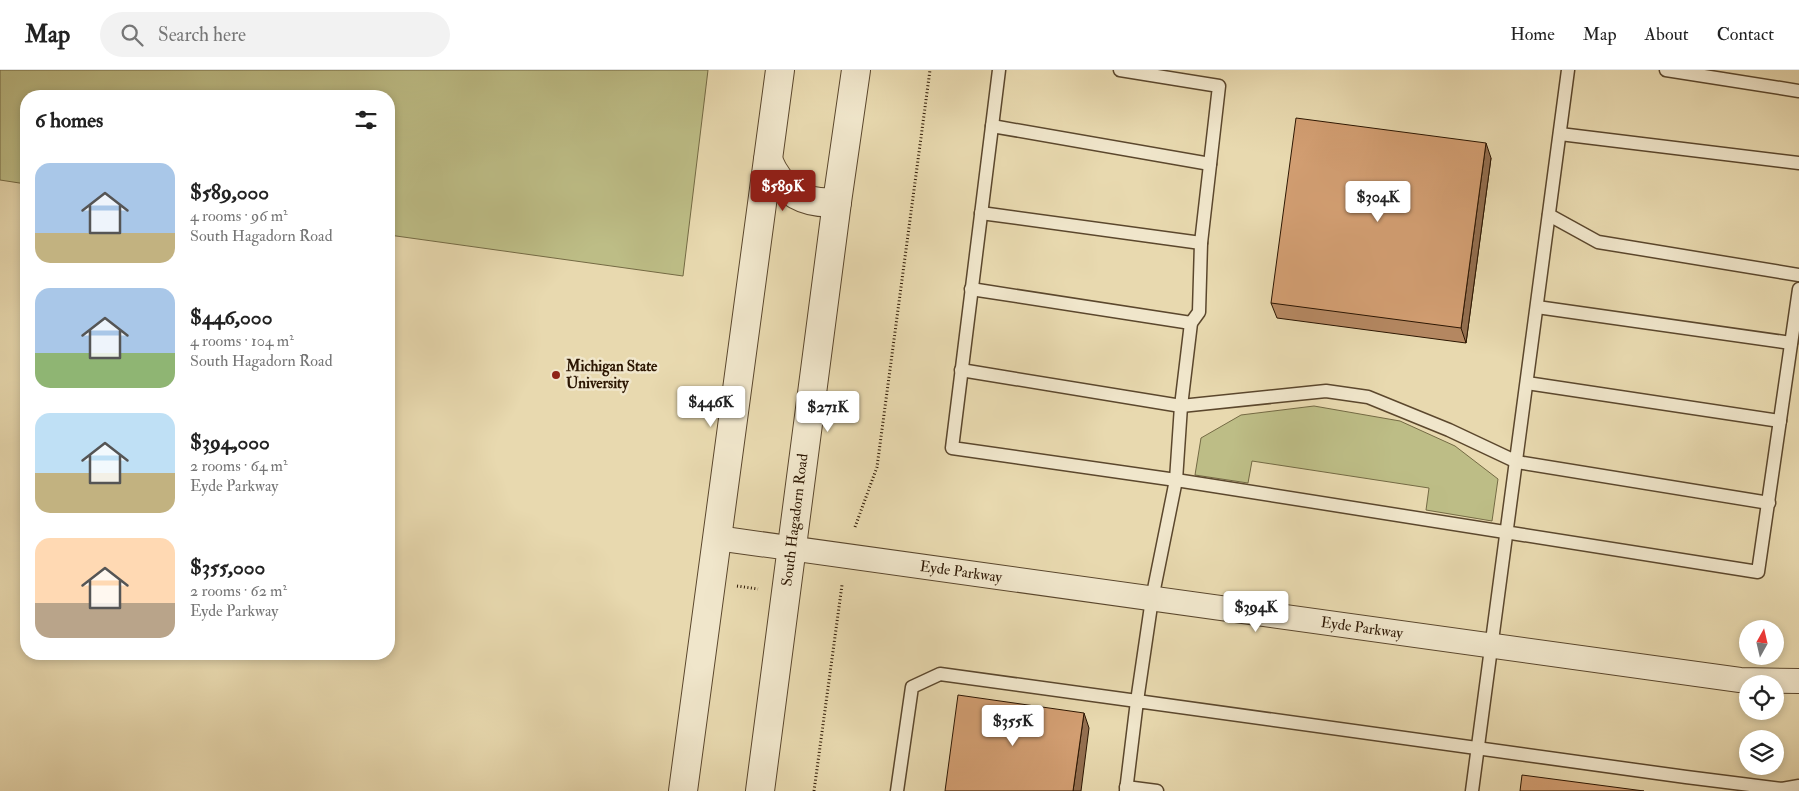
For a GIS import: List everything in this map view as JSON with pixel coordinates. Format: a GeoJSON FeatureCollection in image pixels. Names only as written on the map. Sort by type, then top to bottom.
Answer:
{"type":"FeatureCollection","features":[{"type":"Feature","properties":{"kind":"street"},"geometry":{"type":"LineString","coordinates":[[683,791],[780,70]]}},
{"type":"Feature","properties":{"kind":"street","name":"South Hagadorn Road"},"geometry":{"type":"LineString","coordinates":[[760,791],[856,70]]}},
{"type":"Feature","properties":{"kind":"street"},"geometry":{"type":"LineString","coordinates":[[768,160],[781,183],[791,192],[814,202],[837,202]]}},
{"type":"Feature","properties":{"kind":"street","name":"Eyde Parkway"},"geometry":{"type":"LineString","coordinates":[[717,538],[1740,680],[1799,681]]}},
{"type":"Feature","properties":{"kind":"lane"},"geometry":{"type":"LineString","coordinates":[[999,70],[952,448],[1176,480],[1758,572],[1799,288]]}},
{"type":"Feature","properties":{"kind":"lane"},"geometry":{"type":"LineString","coordinates":[[1120,70],[1219,86],[1201,243],[1199,312],[1191,323],[1181,406],[1176,480],[1152,599],[1126,789],[1157,791]]}},
{"type":"Feature","properties":{"kind":"lane"},"geometry":{"type":"LineString","coordinates":[[1472,791],[1568,70]]}},
{"type":"Feature","properties":{"kind":"lane"},"geometry":{"type":"LineString","coordinates":[[1666,70],[1799,91]]}},
{"type":"Feature","properties":{"kind":"lane"},"geometry":{"type":"LineString","coordinates":[[992,126],[1210,164]]}},
{"type":"Feature","properties":{"kind":"lane"},"geometry":{"type":"LineString","coordinates":[[1560,134],[1799,163]]}},
{"type":"Feature","properties":{"kind":"lane"},"geometry":{"type":"LineString","coordinates":[[981,213],[1201,243]]}},
{"type":"Feature","properties":{"kind":"lane"},"geometry":{"type":"LineString","coordinates":[[1549,215],[1598,242],[1799,275]]}},
{"type":"Feature","properties":{"kind":"lane"},"geometry":{"type":"LineString","coordinates":[[972,289],[1191,323]]}},
{"type":"Feature","properties":{"kind":"lane"},"geometry":{"type":"LineString","coordinates":[[1537,307],[1791,343]]}},
{"type":"Feature","properties":{"kind":"lane"},"geometry":{"type":"LineString","coordinates":[[961,370],[1181,406],[1326,391],[1368,397],[1449,430],[1517,462],[1769,503]]}},
{"type":"Feature","properties":{"kind":"lane"},"geometry":{"type":"LineString","coordinates":[[1527,383],[1780,420]]}},
{"type":"Feature","properties":{"kind":"lane"},"geometry":{"type":"LineString","coordinates":[[897,791],[912,687],[940,674],[1478,749],[1709,786],[1782,790],[1799,786]]}},
{"type":"Feature","properties":{"kind":"path"},"geometry":{"type":"LineString","coordinates":[[856,527],[877,467],[930,70]]}},
{"type":"Feature","properties":{"kind":"path"},"geometry":{"type":"LineString","coordinates":[[729,584],[762,589]]}},
{"type":"Feature","properties":{"kind":"path"},"geometry":{"type":"LineString","coordinates":[[814,791],[842,585]]}},
{"type":"Feature","properties":{"kind":"green space"},"geometry":{"type":"Polygon","coordinates":[[[0,70],[708,70],[683,276],[395,236],[395,90],[20,90],[20,183],[0,180],[0,70]]]}},
{"type":"Feature","properties":{"kind":"green space"},"geometry":{"type":"Polygon","coordinates":[[[1314,406],[1400,421],[1455,446],[1498,479],[1492,521],[1426,510],[1429,488],[1252,461],[1248,483],[1195,475],[1201,438],[1241,415],[1314,406]]]}},
{"type":"Feature","properties":{"kind":"building"},"geometry":{"type":"Polygon","coordinates":[[[1296,118],[1486,143],[1461,328],[1271,303],[1296,118]]]}},
{"type":"Feature","properties":{"kind":"building"},"geometry":{"type":"Polygon","coordinates":[[[958,695],[1084,713],[1073,791],[945,791],[958,695]]]}},
{"type":"Feature","properties":{"kind":"building"},"geometry":{"type":"Polygon","coordinates":[[[1522,775],[1644,791],[1520,791],[1522,775]]]}},
{"type":"Feature","properties":{"kind":"place","name":"Michigan State University"},"geometry":{"type":"Point","coordinates":[556,375]}}]}
